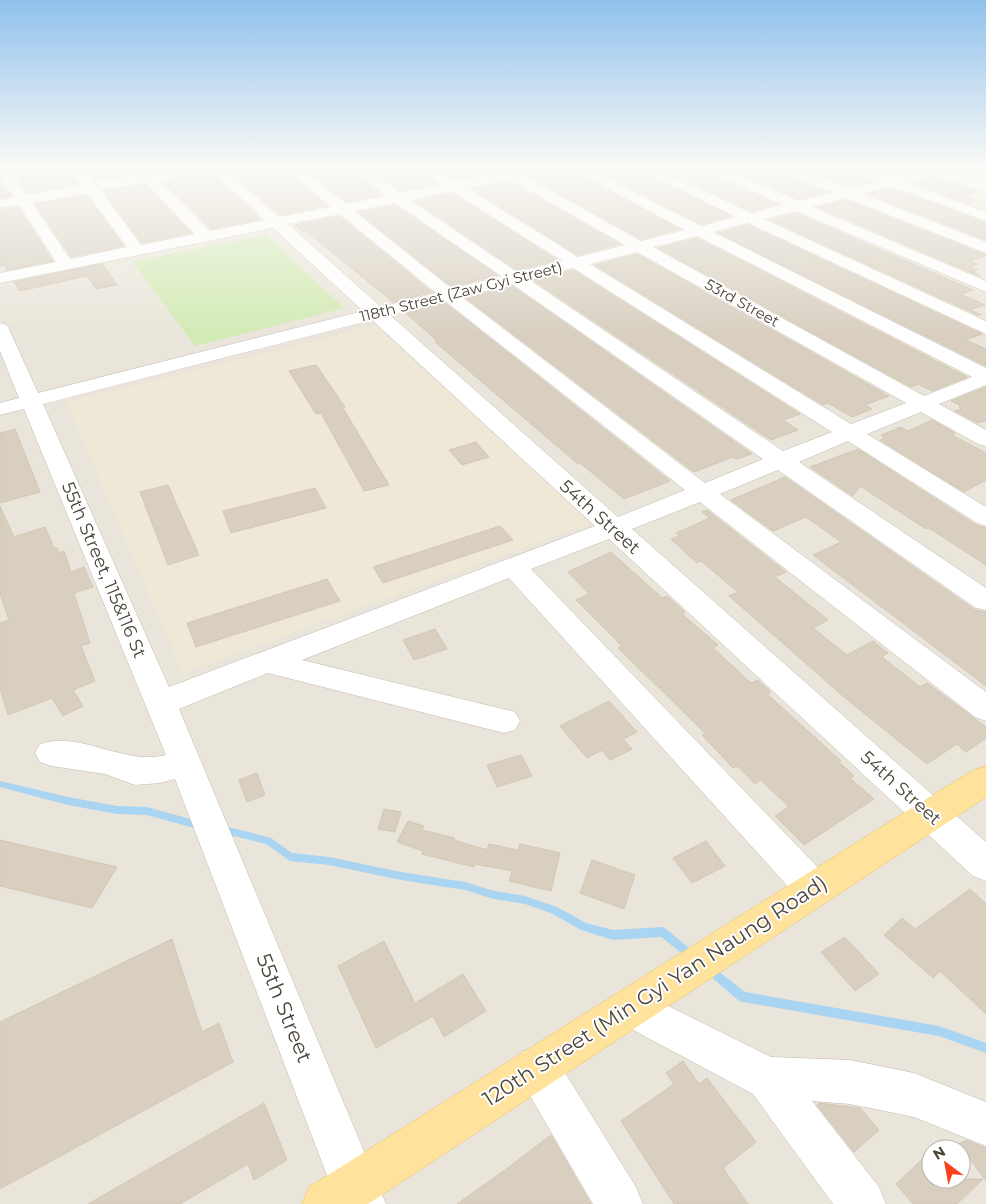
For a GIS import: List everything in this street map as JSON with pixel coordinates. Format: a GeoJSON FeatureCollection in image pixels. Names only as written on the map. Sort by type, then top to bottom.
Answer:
{"type":"FeatureCollection","features":[{"type":"Feature","properties":{"kind":"main road","name":"120th Street (Min Gyi Yan Naung Road)"},"geometry":{"type":"LineString","coordinates":[[347,1198],[537,1067],[715,955],[930,814],[986,780]]}},
{"type":"Feature","properties":{"kind":"street"},"geometry":{"type":"LineString","coordinates":[[38,223],[66,265]]}},
{"type":"Feature","properties":{"kind":"street"},"geometry":{"type":"LineString","coordinates":[[117,223],[138,251]]}},
{"type":"Feature","properties":{"kind":"street"},"geometry":{"type":"LineString","coordinates":[[194,223],[207,237]]}},
{"type":"Feature","properties":{"kind":"street"},"geometry":{"type":"LineString","coordinates":[[0,278],[275,223]]}},
{"type":"Feature","properties":{"kind":"street","name":"54th Street"},"geometry":{"type":"LineString","coordinates":[[276,223],[986,865]]}},
{"type":"Feature","properties":{"kind":"street"},"geometry":{"type":"LineString","coordinates":[[359,223],[702,492],[986,709]]}},
{"type":"Feature","properties":{"kind":"street"},"geometry":{"type":"LineString","coordinates":[[435,223],[986,601]]}},
{"type":"Feature","properties":{"kind":"street"},"geometry":{"type":"LineString","coordinates":[[511,223],[986,518]]}},
{"type":"Feature","properties":{"kind":"street","name":"53rd Street"},"geometry":{"type":"LineString","coordinates":[[597,223],[986,438]]}},
{"type":"Feature","properties":{"kind":"street"},"geometry":{"type":"LineString","coordinates":[[685,223],[986,377]]}},
{"type":"Feature","properties":{"kind":"street","name":"118th Street (Zaw Gyi Street)"},"geometry":{"type":"LineString","coordinates":[[0,409],[733,223]]}},
{"type":"Feature","properties":{"kind":"street"},"geometry":{"type":"LineString","coordinates":[[759,223],[986,328]]}},
{"type":"Feature","properties":{"kind":"street"},"geometry":{"type":"LineString","coordinates":[[837,223],[986,287]]}},
{"type":"Feature","properties":{"kind":"street"},"geometry":{"type":"LineString","coordinates":[[923,223],[986,248]]}},
{"type":"Feature","properties":{"kind":"street","name":"55th Street, 115&116 St"},"geometry":{"type":"LineString","coordinates":[[0,329],[161,703],[206,813]]}},
{"type":"Feature","properties":{"kind":"street"},"geometry":{"type":"LineString","coordinates":[[161,703],[613,528],[986,377]]}},
{"type":"Feature","properties":{"kind":"street"},"geometry":{"type":"LineString","coordinates":[[513,566],[814,889]]}},
{"type":"Feature","properties":{"kind":"street"},"geometry":{"type":"LineString","coordinates":[[265,662],[504,721]]}},
{"type":"Feature","properties":{"kind":"street"},"geometry":{"type":"LineString","coordinates":[[51,753],[105,761],[135,771],[160,770],[186,763]]}},
{"type":"Feature","properties":{"kind":"street","name":"55th Street"},"geometry":{"type":"LineString","coordinates":[[206,813],[347,1198]]}},
{"type":"Feature","properties":{"kind":"street"},"geometry":{"type":"LineString","coordinates":[[646,998],[768,1079],[862,1204]]}},
{"type":"Feature","properties":{"kind":"street"},"geometry":{"type":"LineString","coordinates":[[537,1067],[619,1204]]}},
{"type":"Feature","properties":{"kind":"street"},"geometry":{"type":"LineString","coordinates":[[768,1079],[850,1082],[914,1095],[986,1124]]}},
{"type":"Feature","properties":{"kind":"shaded area"},"geometry":{"type":"Polygon","coordinates":[[[0,223],[986,223],[986,1204],[0,1204],[0,223]]]}},
{"type":"Feature","properties":{"kind":"shaded area"},"geometry":{"type":"Polygon","coordinates":[[[376,326],[590,523],[183,673],[66,402],[376,326]]]}},
{"type":"Feature","properties":{"kind":"green space"},"geometry":{"type":"Polygon","coordinates":[[[266,235],[344,308],[195,346],[133,262],[266,235]]]}},
{"type":"Feature","properties":{"kind":"building"},"geometry":{"type":"Polygon","coordinates":[[[0,223],[28,223],[53,261],[7,270],[5,265],[0,266],[0,223]]]}},
{"type":"Feature","properties":{"kind":"building"},"geometry":{"type":"Polygon","coordinates":[[[48,223],[107,223],[124,246],[71,257],[48,223]]]}},
{"type":"Feature","properties":{"kind":"building"},"geometry":{"type":"Polygon","coordinates":[[[127,223],[182,223],[191,233],[142,243],[127,223]]]}},
{"type":"Feature","properties":{"kind":"building"},"geometry":{"type":"Polygon","coordinates":[[[205,223],[240,223],[211,229],[205,223]]]}},
{"type":"Feature","properties":{"kind":"building"},"geometry":{"type":"Polygon","coordinates":[[[303,223],[348,223],[432,292],[393,302],[307,232],[294,225],[303,223]]]}},
{"type":"Feature","properties":{"kind":"building"},"geometry":{"type":"Polygon","coordinates":[[[372,223],[422,223],[497,275],[452,287],[372,223]]]}},
{"type":"Feature","properties":{"kind":"building"},"geometry":{"type":"Polygon","coordinates":[[[448,223],[499,223],[557,260],[517,270],[448,223]]]}},
{"type":"Feature","properties":{"kind":"building"},"geometry":{"type":"Polygon","coordinates":[[[527,223],[583,223],[620,244],[578,255],[527,223]]]}},
{"type":"Feature","properties":{"kind":"building"},"geometry":{"type":"Polygon","coordinates":[[[612,223],[669,223],[680,229],[641,239],[612,223]]]}},
{"type":"Feature","properties":{"kind":"building"},"geometry":{"type":"Polygon","coordinates":[[[777,223],[819,223],[973,290],[961,294],[985,305],[970,310],[981,315],[777,223]]]}},
{"type":"Feature","properties":{"kind":"building"},"geometry":{"type":"Polygon","coordinates":[[[856,223],[905,223],[986,255],[970,261],[978,264],[970,267],[978,270],[973,272],[979,276],[856,223]]]}},
{"type":"Feature","properties":{"kind":"building"},"geometry":{"type":"Polygon","coordinates":[[[943,223],[986,223],[986,240],[943,223]]]}},
{"type":"Feature","properties":{"kind":"building"},"geometry":{"type":"Polygon","coordinates":[[[748,225],[982,334],[966,340],[986,349],[986,366],[718,233],[748,225]]]}},
{"type":"Feature","properties":{"kind":"building"},"geometry":{"type":"Polygon","coordinates":[[[697,238],[967,377],[932,391],[918,384],[911,387],[658,248],[697,238]]]}},
{"type":"Feature","properties":{"kind":"building"},"geometry":{"type":"Polygon","coordinates":[[[637,254],[889,396],[865,405],[872,409],[852,417],[828,403],[823,405],[595,265],[637,254]]]}},
{"type":"Feature","properties":{"kind":"building"},"geometry":{"type":"Polygon","coordinates":[[[102,264],[117,285],[96,289],[87,276],[20,291],[14,282],[102,264]]]}},
{"type":"Feature","properties":{"kind":"building"},"geometry":{"type":"Polygon","coordinates":[[[573,270],[800,414],[783,420],[798,430],[771,440],[533,280],[573,270]]]}},
{"type":"Feature","properties":{"kind":"building"},"geometry":{"type":"Polygon","coordinates":[[[512,286],[752,454],[737,459],[733,457],[694,472],[466,298],[512,286]]]}},
{"type":"Feature","properties":{"kind":"building"},"geometry":{"type":"Polygon","coordinates":[[[445,303],[670,481],[624,499],[580,463],[578,464],[435,342],[437,341],[406,313],[445,303]]]}},
{"type":"Feature","properties":{"kind":"building"},"geometry":{"type":"Polygon","coordinates":[[[316,365],[345,407],[343,408],[389,485],[364,491],[321,413],[316,414],[289,371],[316,365]]]}},
{"type":"Feature","properties":{"kind":"building"},"geometry":{"type":"Polygon","coordinates":[[[986,387],[986,422],[978,423],[955,411],[961,409],[959,407],[961,406],[951,401],[986,387]]]}},
{"type":"Feature","properties":{"kind":"building"},"geometry":{"type":"Polygon","coordinates":[[[932,420],[955,433],[952,435],[986,453],[986,480],[964,492],[880,440],[885,438],[881,435],[901,427],[908,431],[932,420]]]}},
{"type":"Feature","properties":{"kind":"building"},"geometry":{"type":"Polygon","coordinates":[[[15,429],[40,492],[0,503],[0,433],[15,429]]]}},
{"type":"Feature","properties":{"kind":"building"},"geometry":{"type":"Polygon","coordinates":[[[476,442],[489,457],[462,465],[449,450],[476,442]]]}},
{"type":"Feature","properties":{"kind":"building"},"geometry":{"type":"Polygon","coordinates":[[[858,449],[976,525],[986,528],[986,565],[860,486],[853,496],[810,467],[858,449]]]}},
{"type":"Feature","properties":{"kind":"building"},"geometry":{"type":"Polygon","coordinates":[[[785,477],[975,610],[986,612],[986,686],[813,555],[841,542],[806,517],[773,531],[731,500],[785,477]]]}},
{"type":"Feature","properties":{"kind":"building"},"geometry":{"type":"Polygon","coordinates":[[[168,485],[199,555],[168,565],[140,492],[168,485]]]}},
{"type":"Feature","properties":{"kind":"building"},"geometry":{"type":"Polygon","coordinates":[[[315,488],[326,508],[231,533],[223,511],[315,488]]]}},
{"type":"Feature","properties":{"kind":"building"},"geometry":{"type":"Polygon","coordinates":[[[0,506],[14,537],[45,527],[54,548],[57,548],[59,553],[64,551],[71,572],[84,567],[93,587],[74,593],[90,643],[81,646],[95,681],[73,690],[83,706],[63,716],[52,698],[8,715],[0,689],[0,623],[9,620],[0,594],[0,506]]]}},
{"type":"Feature","properties":{"kind":"building"},"geometry":{"type":"Polygon","coordinates":[[[707,510],[786,572],[775,577],[828,620],[813,628],[847,655],[873,641],[888,653],[882,657],[920,687],[927,683],[986,727],[986,738],[966,752],[957,744],[927,764],[844,697],[729,596],[738,592],[701,561],[697,563],[671,539],[679,536],[676,533],[710,518],[702,512],[707,510]]]}},
{"type":"Feature","properties":{"kind":"building"},"geometry":{"type":"Polygon","coordinates":[[[500,526],[513,540],[383,583],[373,567],[500,526]]]}},
{"type":"Feature","properties":{"kind":"building"},"geometry":{"type":"Polygon","coordinates":[[[611,552],[662,598],[667,596],[685,612],[682,614],[718,645],[713,648],[751,683],[758,680],[771,692],[767,694],[841,761],[839,762],[854,776],[850,778],[874,799],[804,845],[775,816],[789,807],[761,780],[755,784],[737,766],[733,768],[702,735],[705,733],[618,648],[622,646],[576,600],[589,594],[568,572],[611,552]]]}},
{"type":"Feature","properties":{"kind":"building"},"geometry":{"type":"Polygon","coordinates":[[[327,579],[340,601],[196,647],[187,623],[327,579]]]}},
{"type":"Feature","properties":{"kind":"building"},"geometry":{"type":"Polygon","coordinates":[[[435,629],[447,649],[414,660],[403,640],[435,629]]]}},
{"type":"Feature","properties":{"kind":"building"},"geometry":{"type":"Polygon","coordinates":[[[609,701],[637,732],[623,739],[632,749],[610,760],[602,750],[587,758],[560,726],[609,701]]]}},
{"type":"Feature","properties":{"kind":"building"},"geometry":{"type":"Polygon","coordinates":[[[521,755],[532,776],[497,787],[487,765],[521,755]]]}},
{"type":"Feature","properties":{"kind":"building"},"geometry":{"type":"Polygon","coordinates":[[[257,773],[265,795],[247,802],[239,780],[257,773]]]}},
{"type":"Feature","properties":{"kind":"building"},"geometry":{"type":"Polygon","coordinates":[[[384,809],[401,812],[395,832],[378,829],[384,809]]]}},
{"type":"Feature","properties":{"kind":"building"},"geometry":{"type":"Polygon","coordinates":[[[408,821],[424,826],[422,830],[455,838],[454,840],[487,850],[489,844],[518,850],[520,844],[560,853],[551,891],[509,881],[512,871],[475,864],[474,867],[422,854],[423,851],[397,842],[408,821]]]}},
{"type":"Feature","properties":{"kind":"building"},"geometry":{"type":"Polygon","coordinates":[[[0,840],[117,867],[92,908],[0,886],[0,840]]]}},
{"type":"Feature","properties":{"kind":"building"},"geometry":{"type":"Polygon","coordinates":[[[706,841],[725,866],[692,883],[673,858],[706,841]]]}},
{"type":"Feature","properties":{"kind":"building"},"geometry":{"type":"Polygon","coordinates":[[[592,860],[635,875],[624,909],[580,893],[592,860]]]}},
{"type":"Feature","properties":{"kind":"building"},"geometry":{"type":"Polygon","coordinates":[[[970,889],[986,904],[986,1014],[940,971],[933,978],[884,935],[902,918],[915,929],[970,889]]]}},
{"type":"Feature","properties":{"kind":"building"},"geometry":{"type":"Polygon","coordinates":[[[845,937],[879,974],[855,991],[821,952],[845,937]]]}},
{"type":"Feature","properties":{"kind":"building"},"geometry":{"type":"Polygon","coordinates":[[[172,939],[202,1032],[219,1023],[233,1062],[0,1189],[0,1022],[172,939]]]}},
{"type":"Feature","properties":{"kind":"building"},"geometry":{"type":"Polygon","coordinates":[[[384,941],[415,1003],[463,974],[486,1011],[444,1037],[433,1016],[376,1048],[338,966],[384,941]]]}},
{"type":"Feature","properties":{"kind":"building"},"geometry":{"type":"Polygon","coordinates":[[[683,1061],[699,1084],[707,1078],[756,1142],[723,1168],[748,1204],[674,1204],[621,1121],[674,1084],[666,1073],[683,1061]]]}},
{"type":"Feature","properties":{"kind":"building"},"geometry":{"type":"Polygon","coordinates":[[[264,1103],[287,1160],[254,1180],[248,1164],[180,1204],[88,1204],[264,1103]]]}},
{"type":"Feature","properties":{"kind":"building"},"geometry":{"type":"Polygon","coordinates":[[[819,1103],[860,1108],[879,1130],[854,1152],[817,1105],[819,1103]]]}},
{"type":"Feature","properties":{"kind":"building"},"geometry":{"type":"Polygon","coordinates":[[[551,1135],[591,1204],[457,1204],[509,1167],[551,1135]]]}},
{"type":"Feature","properties":{"kind":"building"},"geometry":{"type":"Polygon","coordinates":[[[971,1142],[986,1148],[986,1181],[971,1160],[971,1142]]]}},
{"type":"Feature","properties":{"kind":"building"},"geometry":{"type":"Polygon","coordinates":[[[921,1160],[921,1189],[971,1189],[971,1179],[983,1179],[957,1204],[913,1204],[896,1184],[921,1160]]]}},
{"type":"Feature","properties":{"kind":"waterway"},"geometry":{"type":"LineString","coordinates":[[0,784],[68,801],[117,810],[147,811],[201,826]]}},
{"type":"Feature","properties":{"kind":"waterway"},"geometry":{"type":"LineString","coordinates":[[221,829],[268,841],[290,857],[329,861],[401,876],[465,886],[494,895],[525,900],[554,910],[584,927],[613,935],[663,932],[691,955]]}},
{"type":"Feature","properties":{"kind":"waterway"},"geometry":{"type":"LineString","coordinates":[[710,970],[743,997],[939,1031],[986,1048]]}}]}
